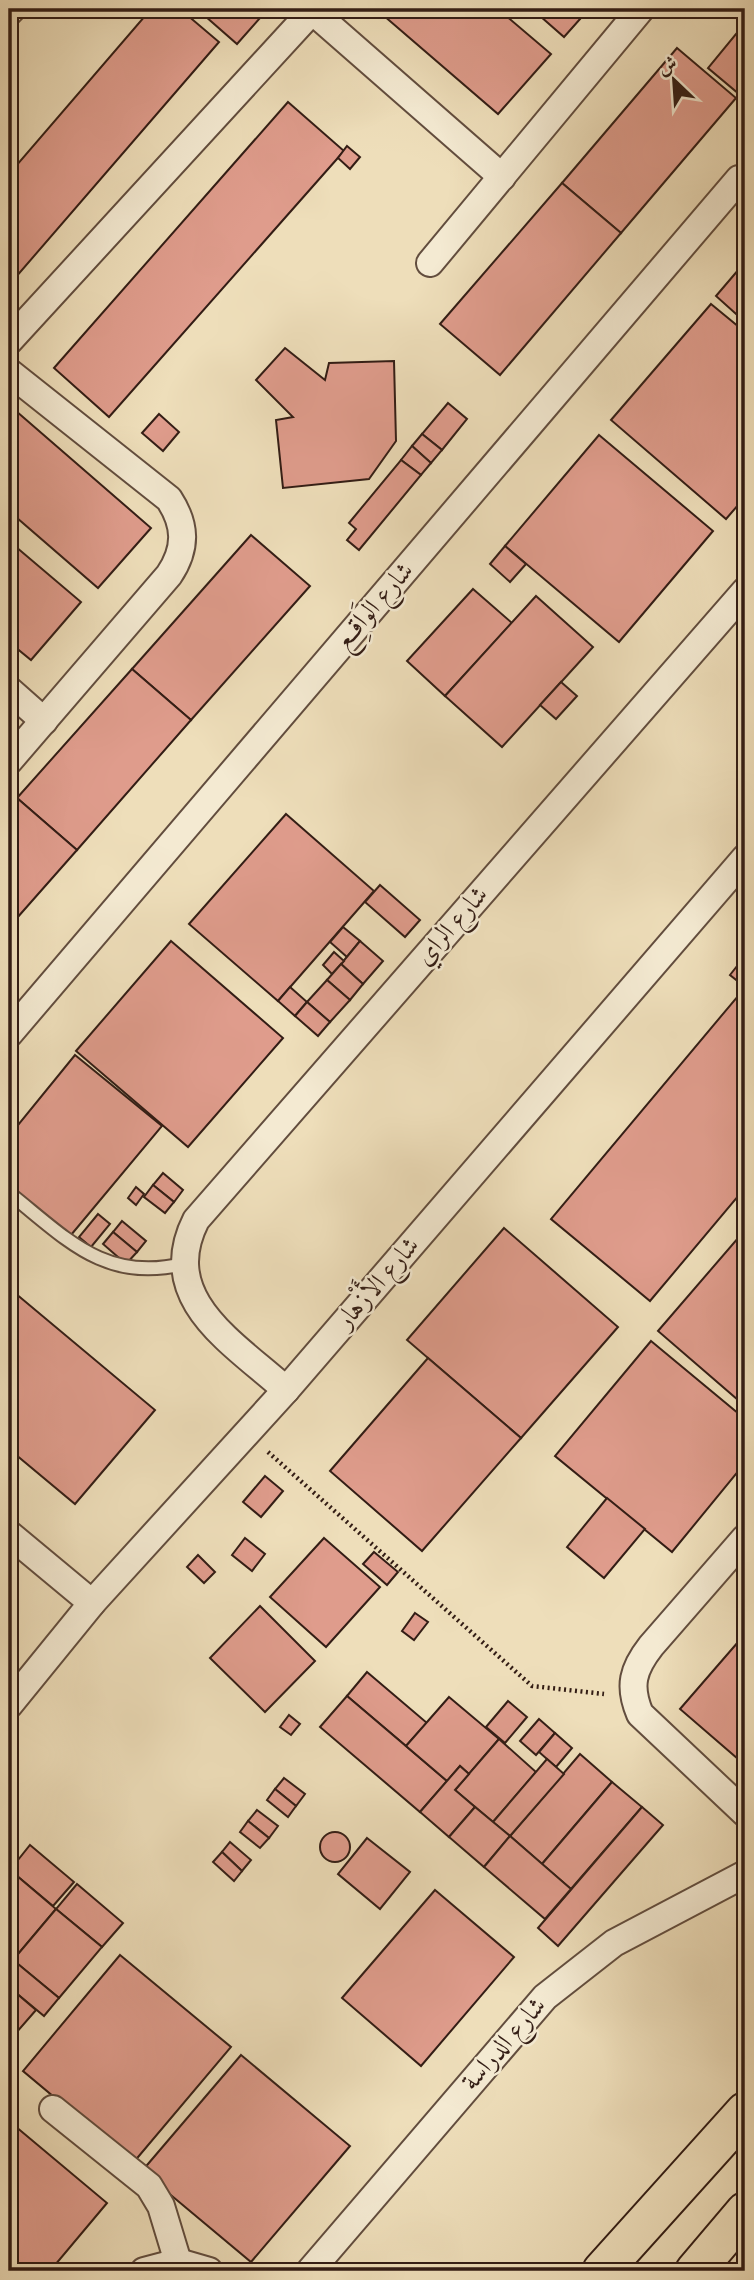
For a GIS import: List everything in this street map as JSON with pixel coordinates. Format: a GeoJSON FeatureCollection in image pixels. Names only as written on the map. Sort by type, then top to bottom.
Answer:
{"type":"FeatureCollection","features":[{"type":"Feature","properties":{"kind":"main road"},"geometry":{"type":"LineString","coordinates":[[602,2271],[745,2112]]}},
{"type":"Feature","properties":{"kind":"main road"},"geometry":{"type":"LineString","coordinates":[[695,2271],[745,2212]]}},
{"type":"Feature","properties":{"kind":"street"},"geometry":{"type":"LineString","coordinates":[[430,263],[641,9]]}},
{"type":"Feature","properties":{"kind":"street"},"geometry":{"type":"LineString","coordinates":[[9,341],[311,10],[502,177]]}},
{"type":"Feature","properties":{"kind":"street","name":"شارع الوَاقِع"},"geometry":{"type":"LineString","coordinates":[[9,1034],[739,179]]}},
{"type":"Feature","properties":{"kind":"street"},"geometry":{"type":"LineString","coordinates":[[9,372],[169,499],[182,523],[183,537],[182,550],[169,575],[9,761]]}},
{"type":"Feature","properties":{"kind":"street","name":"شارع الراي"},"geometry":{"type":"LineString","coordinates":[[183,1264],[189,1234],[206,1207],[744,597]]}},
{"type":"Feature","properties":{"kind":"street"},"geometry":{"type":"LineString","coordinates":[[9,690],[44,720]]}},
{"type":"Feature","properties":{"kind":"street","name":"شارع الأَزْهار"},"geometry":{"type":"LineString","coordinates":[[9,1705],[92,1603],[286,1390],[745,858]]}},
{"type":"Feature","properties":{"kind":"street"},"geometry":{"type":"LineString","coordinates":[[183,1264],[190,1291],[204,1315],[286,1390]]}},
{"type":"Feature","properties":{"kind":"street"},"geometry":{"type":"LineString","coordinates":[[9,1534],[92,1603]]}},
{"type":"Feature","properties":{"kind":"street"},"geometry":{"type":"LineString","coordinates":[[745,1538],[638,1662],[632,1679],[633,1697],[640,1714],[745,1813]]}},
{"type":"Feature","properties":{"kind":"street","name":"شارع الدراسة"},"geometry":{"type":"LineString","coordinates":[[310,2271],[545,1997],[614,1943],[745,1874]]}},
{"type":"Feature","properties":{"kind":"street"},"geometry":{"type":"LineString","coordinates":[[53,2109],[149,2186],[161,2206],[178,2262]]}},
{"type":"Feature","properties":{"kind":"street"},"geometry":{"type":"LineString","coordinates":[[144,2271],[178,2262],[209,2271]]}},
{"type":"Feature","properties":{"kind":"lane"},"geometry":{"type":"LineString","coordinates":[[9,1193],[81,1250],[100,1261],[141,1270],[183,1264]]}},
{"type":"Feature","properties":{"kind":"path"},"geometry":{"type":"LineString","coordinates":[[246,1433],[532,1686],[633,1697]]}},
{"type":"Feature","properties":{"kind":"building"},"geometry":{"type":"Polygon","coordinates":[[[151,9],[180,9],[219,42],[9,285],[9,174],[151,9]]]}},
{"type":"Feature","properties":{"kind":"building"},"geometry":{"type":"Polygon","coordinates":[[[197,9],[268,9],[237,44],[197,9]]]}},
{"type":"Feature","properties":{"kind":"building"},"geometry":{"type":"Polygon","coordinates":[[[376,9],[498,9],[551,54],[498,114],[376,9]]]}},
{"type":"Feature","properties":{"kind":"building"},"geometry":{"type":"Polygon","coordinates":[[[532,9],[589,9],[564,37],[532,9]]]}},
{"type":"Feature","properties":{"kind":"building"},"geometry":{"type":"Polygon","coordinates":[[[745,23],[745,99],[708,68],[745,23]]]}},
{"type":"Feature","properties":{"kind":"building"},"geometry":{"type":"Polygon","coordinates":[[[677,48],[736,98],[621,233],[562,183],[677,48]]]}},
{"type":"Feature","properties":{"kind":"building"},"geometry":{"type":"Polygon","coordinates":[[[288,102],[344,151],[109,417],[54,368],[288,102]]]}},
{"type":"Feature","properties":{"kind":"building"},"geometry":{"type":"Polygon","coordinates":[[[347,146],[360,157],[350,169],[338,158],[347,146]]]}},
{"type":"Feature","properties":{"kind":"building"},"geometry":{"type":"Polygon","coordinates":[[[562,183],[621,233],[500,375],[440,324],[562,183]]]}},
{"type":"Feature","properties":{"kind":"building"},"geometry":{"type":"Polygon","coordinates":[[[745,262],[745,322],[716,296],[745,262]]]}},
{"type":"Feature","properties":{"kind":"building"},"geometry":{"type":"Polygon","coordinates":[[[711,304],[745,332],[745,497],[726,519],[611,420],[711,304]]]}},
{"type":"Feature","properties":{"kind":"building"},"geometry":{"type":"Polygon","coordinates":[[[285,348],[325,380],[329,363],[394,361],[396,441],[369,479],[283,488],[276,420],[293,417],[256,380],[285,348]]]}},
{"type":"Feature","properties":{"kind":"building"},"geometry":{"type":"Polygon","coordinates":[[[448,403],[467,419],[442,450],[422,434],[448,403]]]}},
{"type":"Feature","properties":{"kind":"building"},"geometry":{"type":"Polygon","coordinates":[[[16,411],[151,528],[98,588],[9,511],[9,420],[16,411]]]}},
{"type":"Feature","properties":{"kind":"building"},"geometry":{"type":"Polygon","coordinates":[[[159,414],[179,432],[163,451],[142,433],[159,414]]]}},
{"type":"Feature","properties":{"kind":"building"},"geometry":{"type":"Polygon","coordinates":[[[422,434],[442,450],[431,463],[412,446],[422,434]]]}},
{"type":"Feature","properties":{"kind":"building"},"geometry":{"type":"Polygon","coordinates":[[[599,435],[713,531],[619,642],[505,546],[599,435]]]}},
{"type":"Feature","properties":{"kind":"building"},"geometry":{"type":"Polygon","coordinates":[[[412,446],[431,463],[421,475],[401,460],[412,446]]]}},
{"type":"Feature","properties":{"kind":"building"},"geometry":{"type":"Polygon","coordinates":[[[401,460],[421,475],[359,550],[347,540],[356,529],[349,523],[401,460]]]}},
{"type":"Feature","properties":{"kind":"building"},"geometry":{"type":"Polygon","coordinates":[[[251,535],[310,586],[191,720],[132,669],[251,535]]]}},
{"type":"Feature","properties":{"kind":"building"},"geometry":{"type":"Polygon","coordinates":[[[9,541],[81,602],[31,660],[9,642],[9,541]]]}},
{"type":"Feature","properties":{"kind":"building"},"geometry":{"type":"Polygon","coordinates":[[[505,546],[526,564],[510,582],[490,564],[505,546]]]}},
{"type":"Feature","properties":{"kind":"building"},"geometry":{"type":"Polygon","coordinates":[[[473,589],[512,623],[445,696],[407,661],[473,589]]]}},
{"type":"Feature","properties":{"kind":"building"},"geometry":{"type":"Polygon","coordinates":[[[536,596],[593,647],[502,747],[445,696],[536,596]]]}},
{"type":"Feature","properties":{"kind":"building"},"geometry":{"type":"Polygon","coordinates":[[[132,669],[191,720],[77,850],[17,798],[132,669]]]}},
{"type":"Feature","properties":{"kind":"building"},"geometry":{"type":"Polygon","coordinates":[[[561,682],[577,696],[556,719],[540,705],[561,682]]]}},
{"type":"Feature","properties":{"kind":"building"},"geometry":{"type":"Polygon","coordinates":[[[17,798],[77,850],[9,927],[9,808],[17,798]]]}},
{"type":"Feature","properties":{"kind":"building"},"geometry":{"type":"Polygon","coordinates":[[[286,814],[374,891],[278,1001],[189,924],[286,814]]]}},
{"type":"Feature","properties":{"kind":"building"},"geometry":{"type":"Polygon","coordinates":[[[380,885],[420,920],[405,937],[365,902],[380,885]]]}},
{"type":"Feature","properties":{"kind":"building"},"geometry":{"type":"Polygon","coordinates":[[[343,927],[360,941],[347,957],[330,942],[343,927]]]}},
{"type":"Feature","properties":{"kind":"building"},"geometry":{"type":"Polygon","coordinates":[[[171,941],[283,1038],[188,1147],[76,1051],[171,941]]]}},
{"type":"Feature","properties":{"kind":"building"},"geometry":{"type":"Polygon","coordinates":[[[360,941],[383,961],[363,984],[341,964],[360,941]]]}},
{"type":"Feature","properties":{"kind":"building"},"geometry":{"type":"Polygon","coordinates":[[[334,952],[344,961],[332,974],[323,965],[334,952]]]}},
{"type":"Feature","properties":{"kind":"building"},"geometry":{"type":"Polygon","coordinates":[[[745,956],[745,987],[730,975],[745,956]]]}},
{"type":"Feature","properties":{"kind":"building"},"geometry":{"type":"Polygon","coordinates":[[[341,964],[363,984],[350,1000],[327,980],[341,964]]]}},
{"type":"Feature","properties":{"kind":"building"},"geometry":{"type":"Polygon","coordinates":[[[327,980],[350,1000],[330,1022],[307,1002],[327,980]]]}},
{"type":"Feature","properties":{"kind":"building"},"geometry":{"type":"Polygon","coordinates":[[[290,987],[307,1002],[295,1016],[278,1001],[290,987]]]}},
{"type":"Feature","properties":{"kind":"building"},"geometry":{"type":"Polygon","coordinates":[[[738,996],[745,1001],[745,1188],[650,1301],[551,1219],[738,996]]]}},
{"type":"Feature","properties":{"kind":"building"},"geometry":{"type":"Polygon","coordinates":[[[307,1002],[330,1022],[318,1036],[295,1016],[307,1002]]]}},
{"type":"Feature","properties":{"kind":"building"},"geometry":{"type":"Polygon","coordinates":[[[75,1055],[162,1126],[71,1235],[9,1185],[9,1136],[75,1055]]]}},
{"type":"Feature","properties":{"kind":"building"},"geometry":{"type":"Polygon","coordinates":[[[163,1173],[183,1190],[174,1202],[153,1185],[163,1173]]]}},
{"type":"Feature","properties":{"kind":"building"},"geometry":{"type":"Polygon","coordinates":[[[153,1185],[174,1202],[165,1213],[144,1197],[153,1185]]]}},
{"type":"Feature","properties":{"kind":"building"},"geometry":{"type":"Polygon","coordinates":[[[136,1187],[144,1194],[136,1205],[128,1198],[136,1187]]]}},
{"type":"Feature","properties":{"kind":"building"},"geometry":{"type":"Polygon","coordinates":[[[98,1214],[110,1224],[91,1247],[79,1237],[98,1214]]]}},
{"type":"Feature","properties":{"kind":"building"},"geometry":{"type":"Polygon","coordinates":[[[122,1221],[146,1241],[137,1252],[113,1232],[122,1221]]]}},
{"type":"Feature","properties":{"kind":"building"},"geometry":{"type":"Polygon","coordinates":[[[504,1228],[618,1327],[521,1438],[407,1340],[504,1228]]]}},
{"type":"Feature","properties":{"kind":"building"},"geometry":{"type":"Polygon","coordinates":[[[745,1230],[745,1406],[658,1331],[745,1230]]]}},
{"type":"Feature","properties":{"kind":"building"},"geometry":{"type":"Polygon","coordinates":[[[113,1232],[137,1252],[126,1264],[103,1244],[113,1232]]]}},
{"type":"Feature","properties":{"kind":"building"},"geometry":{"type":"Polygon","coordinates":[[[9,1288],[155,1410],[75,1504],[9,1449],[9,1288]]]}},
{"type":"Feature","properties":{"kind":"building"},"geometry":{"type":"Polygon","coordinates":[[[651,1341],[745,1419],[745,1463],[672,1552],[555,1456],[651,1341]]]}},
{"type":"Feature","properties":{"kind":"building"},"geometry":{"type":"Polygon","coordinates":[[[428,1358],[521,1438],[422,1551],[330,1471],[428,1358]]]}},
{"type":"Feature","properties":{"kind":"building"},"geometry":{"type":"Polygon","coordinates":[[[265,1476],[283,1491],[261,1517],[243,1502],[265,1476]]]}},
{"type":"Feature","properties":{"kind":"building"},"geometry":{"type":"Polygon","coordinates":[[[607,1498],[645,1529],[604,1578],[567,1547],[607,1498]]]}},
{"type":"Feature","properties":{"kind":"building"},"geometry":{"type":"Polygon","coordinates":[[[245,1538],[265,1554],[252,1571],[232,1555],[245,1538]]]}},
{"type":"Feature","properties":{"kind":"building"},"geometry":{"type":"Polygon","coordinates":[[[324,1538],[380,1587],[326,1647],[270,1597],[324,1538]]]}},
{"type":"Feature","properties":{"kind":"building"},"geometry":{"type":"Polygon","coordinates":[[[374,1552],[398,1572],[387,1585],[363,1564],[374,1552]]]}},
{"type":"Feature","properties":{"kind":"building"},"geometry":{"type":"Polygon","coordinates":[[[198,1555],[215,1572],[204,1583],[187,1567],[198,1555]]]}},
{"type":"Feature","properties":{"kind":"building"},"geometry":{"type":"Polygon","coordinates":[[[260,1606],[315,1661],[265,1712],[210,1658],[260,1606]]]}},
{"type":"Feature","properties":{"kind":"building"},"geometry":{"type":"Polygon","coordinates":[[[415,1613],[428,1622],[414,1640],[402,1631],[415,1613]]]}},
{"type":"Feature","properties":{"kind":"building"},"geometry":{"type":"Polygon","coordinates":[[[745,1634],[745,1765],[680,1709],[745,1634]]]}},
{"type":"Feature","properties":{"kind":"building"},"geometry":{"type":"Polygon","coordinates":[[[367,1672],[427,1723],[406,1746],[347,1696],[367,1672]]]}},
{"type":"Feature","properties":{"kind":"building"},"geometry":{"type":"Polygon","coordinates":[[[347,1696],[447,1781],[420,1812],[320,1727],[347,1696]]]}},
{"type":"Feature","properties":{"kind":"building"},"geometry":{"type":"Polygon","coordinates":[[[449,1697],[499,1739],[469,1774],[460,1766],[447,1781],[406,1746],[449,1697]]]}},
{"type":"Feature","properties":{"kind":"building"},"geometry":{"type":"Polygon","coordinates":[[[508,1701],[527,1717],[505,1743],[486,1727],[508,1701]]]}},
{"type":"Feature","properties":{"kind":"building"},"geometry":{"type":"Polygon","coordinates":[[[289,1715],[300,1724],[291,1735],[280,1727],[289,1715]]]}},
{"type":"Feature","properties":{"kind":"building"},"geometry":{"type":"Polygon","coordinates":[[[539,1719],[555,1733],[536,1755],[520,1741],[539,1719]]]}},
{"type":"Feature","properties":{"kind":"building"},"geometry":{"type":"Polygon","coordinates":[[[555,1733],[572,1748],[556,1767],[539,1752],[555,1733]]]}},
{"type":"Feature","properties":{"kind":"building"},"geometry":{"type":"Polygon","coordinates":[[[499,1739],[536,1772],[493,1822],[455,1790],[499,1739]]]}},
{"type":"Feature","properties":{"kind":"building"},"geometry":{"type":"Polygon","coordinates":[[[580,1754],[612,1782],[542,1864],[510,1836],[580,1754]]]}},
{"type":"Feature","properties":{"kind":"building"},"geometry":{"type":"Polygon","coordinates":[[[547,1759],[564,1774],[510,1836],[493,1822],[547,1759]]]}},
{"type":"Feature","properties":{"kind":"building"},"geometry":{"type":"Polygon","coordinates":[[[460,1766],[469,1774],[455,1790],[475,1807],[449,1837],[420,1812],[460,1766]]]}},
{"type":"Feature","properties":{"kind":"building"},"geometry":{"type":"Polygon","coordinates":[[[284,1778],[305,1794],[296,1806],[275,1789],[284,1778]]]}},
{"type":"Feature","properties":{"kind":"building"},"geometry":{"type":"Polygon","coordinates":[[[612,1782],[642,1807],[571,1889],[542,1864],[612,1782]]]}},
{"type":"Feature","properties":{"kind":"building"},"geometry":{"type":"Polygon","coordinates":[[[275,1789],[296,1806],[288,1817],[267,1800],[275,1789]]]}},
{"type":"Feature","properties":{"kind":"building"},"geometry":{"type":"Polygon","coordinates":[[[475,1807],[510,1836],[484,1867],[449,1837],[475,1807]]]}},
{"type":"Feature","properties":{"kind":"building"},"geometry":{"type":"Polygon","coordinates":[[[642,1807],[663,1825],[558,1946],[538,1928],[642,1807]]]}},
{"type":"Feature","properties":{"kind":"building"},"geometry":{"type":"Polygon","coordinates":[[[257,1810],[278,1826],[269,1838],[248,1821],[257,1810]]]}},
{"type":"Feature","properties":{"kind":"building"},"geometry":{"type":"Polygon","coordinates":[[[248,1821],[269,1838],[260,1848],[240,1832],[248,1821]]]}},
{"type":"Feature","properties":{"kind":"building"},"geometry":{"type":"Polygon","coordinates":[[[335,1832],[346,1836],[350,1847],[346,1858],[335,1862],[324,1858],[320,1847],[324,1836],[335,1832]]]}},
{"type":"Feature","properties":{"kind":"building"},"geometry":{"type":"Polygon","coordinates":[[[510,1836],[571,1889],[545,1919],[484,1867],[510,1836]]]}},
{"type":"Feature","properties":{"kind":"building"},"geometry":{"type":"Polygon","coordinates":[[[367,1838],[410,1872],[380,1909],[338,1874],[367,1838]]]}},
{"type":"Feature","properties":{"kind":"building"},"geometry":{"type":"Polygon","coordinates":[[[230,1842],[251,1860],[242,1871],[222,1852],[230,1842]]]}},
{"type":"Feature","properties":{"kind":"building"},"geometry":{"type":"Polygon","coordinates":[[[30,1845],[74,1882],[53,1906],[10,1870],[30,1845]]]}},
{"type":"Feature","properties":{"kind":"building"},"geometry":{"type":"Polygon","coordinates":[[[222,1852],[242,1871],[234,1881],[213,1862],[222,1852]]]}},
{"type":"Feature","properties":{"kind":"building"},"geometry":{"type":"Polygon","coordinates":[[[10,1870],[56,1909],[13,1960],[9,1956],[10,1870]]]}},
{"type":"Feature","properties":{"kind":"building"},"geometry":{"type":"Polygon","coordinates":[[[77,1884],[123,1923],[102,1947],[56,1909],[77,1884]]]}},
{"type":"Feature","properties":{"kind":"building"},"geometry":{"type":"Polygon","coordinates":[[[435,1890],[514,1957],[421,2066],[342,1998],[435,1890]]]}},
{"type":"Feature","properties":{"kind":"building"},"geometry":{"type":"Polygon","coordinates":[[[56,1909],[102,1947],[59,1998],[13,1960],[56,1909]]]}},
{"type":"Feature","properties":{"kind":"building"},"geometry":{"type":"Polygon","coordinates":[[[120,1955],[231,2047],[133,2163],[23,2071],[120,1955]]]}},
{"type":"Feature","properties":{"kind":"building"},"geometry":{"type":"Polygon","coordinates":[[[18,1964],[59,1998],[44,2016],[9,1987],[9,1975],[18,1964]]]}},
{"type":"Feature","properties":{"kind":"building"},"geometry":{"type":"Polygon","coordinates":[[[9,1987],[36,2010],[9,2041],[9,1987]]]}},
{"type":"Feature","properties":{"kind":"building"},"geometry":{"type":"Polygon","coordinates":[[[241,2055],[350,2146],[251,2262],[142,2171],[241,2055]]]}},
{"type":"Feature","properties":{"kind":"building"},"geometry":{"type":"Polygon","coordinates":[[[9,2121],[107,2203],[50,2271],[9,2271],[9,2121]]]}}]}
